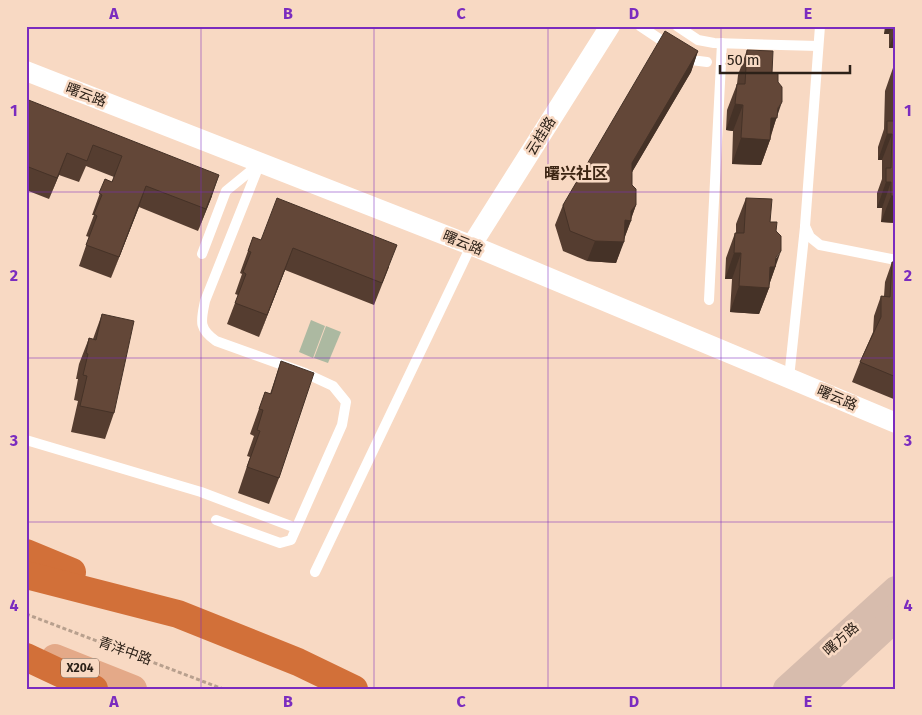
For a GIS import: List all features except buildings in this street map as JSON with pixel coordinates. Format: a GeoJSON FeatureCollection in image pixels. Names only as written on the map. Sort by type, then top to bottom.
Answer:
{"type":"FeatureCollection","features":[{"type":"Feature","properties":{"kind":"highway"},"geometry":{"type":"LineString","coordinates":[[26,553],[298,662],[354,689]]}},
{"type":"Feature","properties":{"kind":"highway"},"geometry":{"type":"LineString","coordinates":[[26,575],[178,614]]}},
{"type":"Feature","properties":{"kind":"highway"},"geometry":{"type":"LineString","coordinates":[[26,657],[94,689]]}},
{"type":"Feature","properties":{"kind":"highway"},"geometry":{"type":"LineString","coordinates":[[26,664],[89,689]]}},
{"type":"Feature","properties":{"kind":"main road","name":"X204"},"geometry":{"type":"LineString","coordinates":[[26,647],[133,689]]}},
{"type":"Feature","properties":{"kind":"street","name":"云桂路"},"geometry":{"type":"LineString","coordinates":[[471,246],[610,26]]}},
{"type":"Feature","properties":{"kind":"street","name":"曙云路"},"geometry":{"type":"LineString","coordinates":[[26,71],[471,246],[896,423]]}},
{"type":"Feature","properties":{"kind":"street","name":"曙方路"},"geometry":{"type":"LineString","coordinates":[[787,689],[896,590]]}},
{"type":"Feature","properties":{"kind":"street","name":"曙方路"},"geometry":{"type":"LineString","coordinates":[[818,689],[896,616]]}},
{"type":"Feature","properties":{"kind":"lane"},"geometry":{"type":"LineString","coordinates":[[640,26],[691,60],[707,62]]}},
{"type":"Feature","properties":{"kind":"lane"},"geometry":{"type":"LineString","coordinates":[[677,26],[698,40],[722,43],[818,46]]}},
{"type":"Feature","properties":{"kind":"lane"},"geometry":{"type":"LineString","coordinates":[[789,378],[805,226],[820,26]]}},
{"type":"Feature","properties":{"kind":"lane"},"geometry":{"type":"LineString","coordinates":[[709,300],[722,43]]}},
{"type":"Feature","properties":{"kind":"lane"},"geometry":{"type":"LineString","coordinates":[[202,254],[226,191],[260,163]]}},
{"type":"Feature","properties":{"kind":"lane"},"geometry":{"type":"LineString","coordinates":[[216,520],[280,543],[291,540],[342,424],[346,402],[333,386],[305,372],[216,341],[205,333],[202,319],[205,301],[260,163]]}},
{"type":"Feature","properties":{"kind":"lane"},"geometry":{"type":"LineString","coordinates":[[805,226],[810,237],[820,245],[896,260]]}},
{"type":"Feature","properties":{"kind":"lane"},"geometry":{"type":"LineString","coordinates":[[316,572],[471,246]]}},
{"type":"Feature","properties":{"kind":"lane"},"geometry":{"type":"LineString","coordinates":[[26,440],[201,492],[296,528]]}},
{"type":"Feature","properties":{"kind":"path","name":"青洋中路"},"geometry":{"type":"LineString","coordinates":[[26,614],[223,689]]}},
{"type":"Feature","properties":{"kind":"green space"},"geometry":{"type":"Polygon","coordinates":[[[311,320],[325,326],[313,358],[299,352],[311,320]]]}},
{"type":"Feature","properties":{"kind":"green space"},"geometry":{"type":"Polygon","coordinates":[[[326,326],[341,332],[328,363],[314,358],[326,326]]]}},
{"type":"Feature","properties":{"kind":"district","name":"曙兴社区"},"geometry":{"type":"Point","coordinates":[576,173]}}]}
